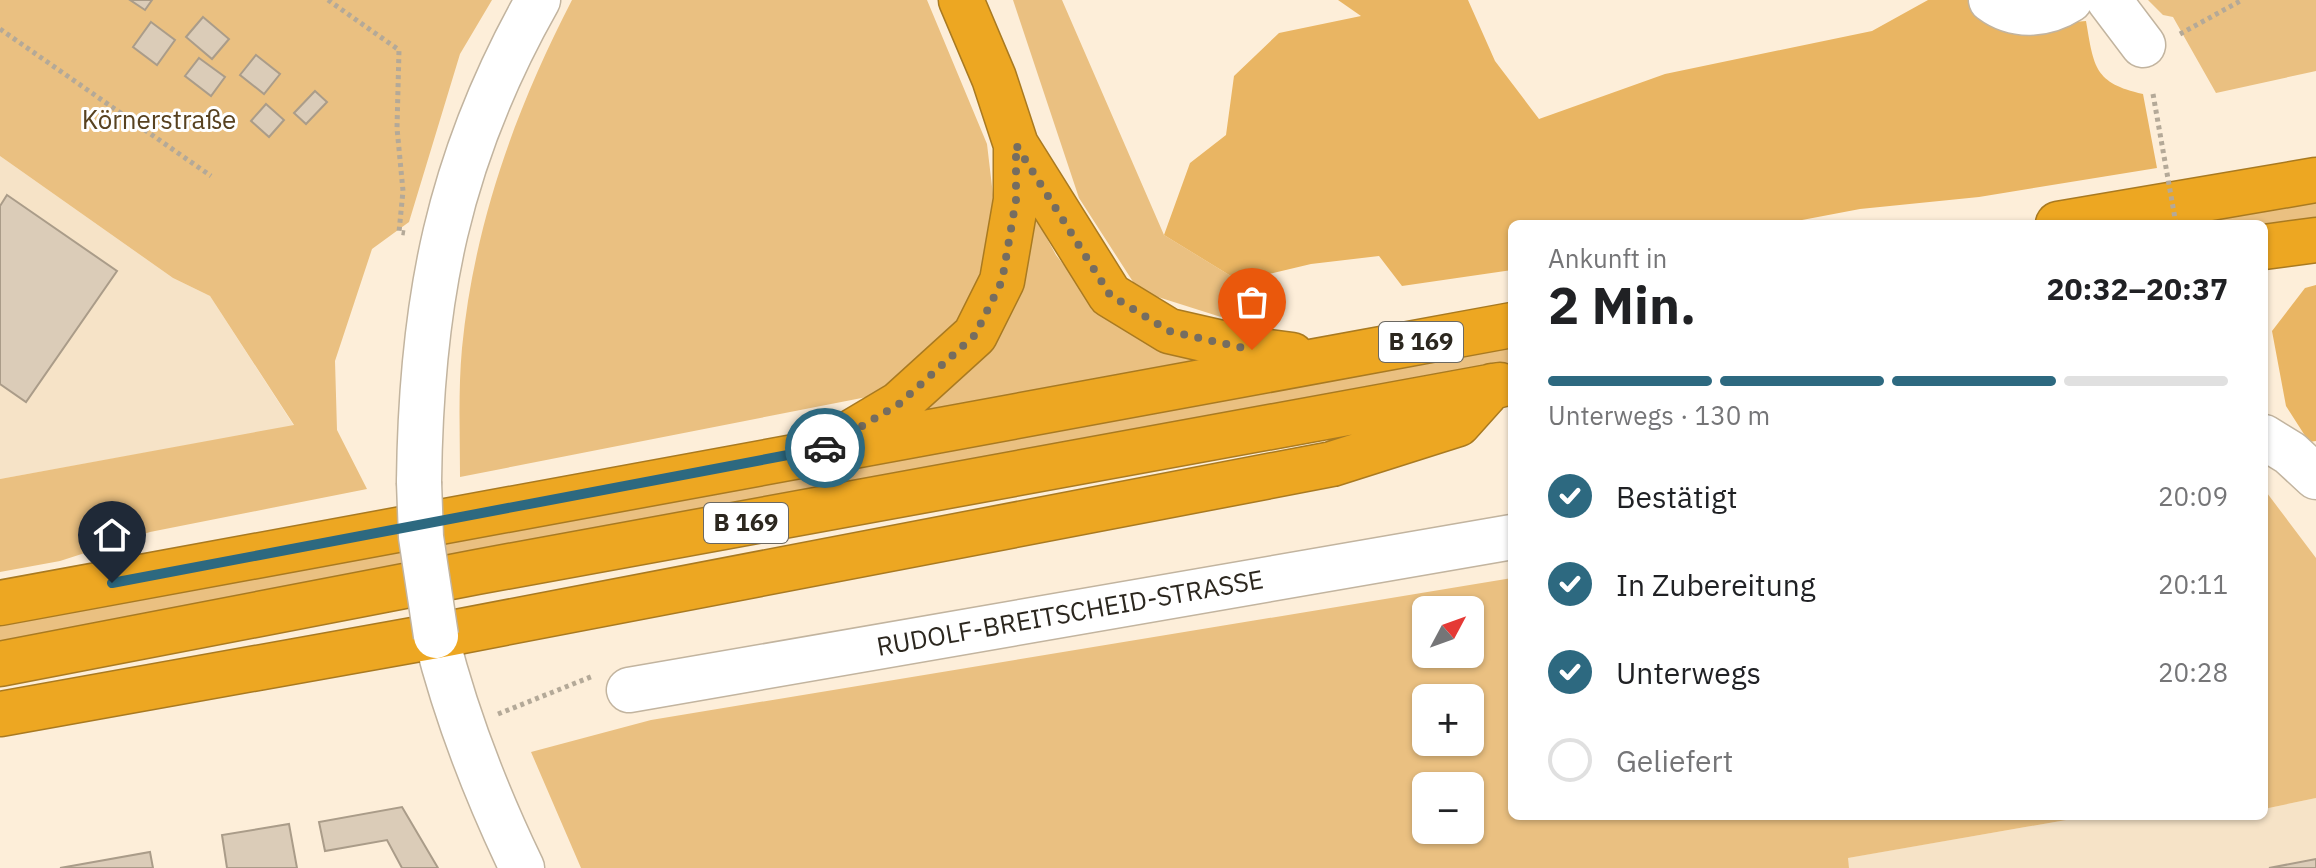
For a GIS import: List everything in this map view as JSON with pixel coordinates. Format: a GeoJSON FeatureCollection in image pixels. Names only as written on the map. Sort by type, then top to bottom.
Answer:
{"type":"FeatureCollection","features":[{"type":"Feature","properties":{"kind":"highway"},"geometry":{"type":"LineString","coordinates":[[961,0],[994,78],[1016,145],[1110,295],[1169,331],[1252,350],[1330,359]]}},
{"type":"Feature","properties":{"kind":"highway"},"geometry":{"type":"LineString","coordinates":[[820,450],[899,404],[975,335],[1002,281],[1016,200],[1016,145]]}},
{"type":"Feature","properties":{"kind":"highway"},"geometry":{"type":"LineString","coordinates":[[2081,220],[2316,180]]}},
{"type":"Feature","properties":{"kind":"highway"},"geometry":{"type":"LineString","coordinates":[[2268,246],[2316,240]]}},
{"type":"Feature","properties":{"kind":"highway","name":"B 169"},"geometry":{"type":"LineString","coordinates":[[0,603],[1508,326]]}},
{"type":"Feature","properties":{"kind":"highway"},"geometry":{"type":"LineString","coordinates":[[0,714],[436,636],[1332,464],[1458,424],[1502,384]]}},
{"type":"Feature","properties":{"kind":"highway","name":"B 169"},"geometry":{"type":"LineString","coordinates":[[0,664],[477,572],[1502,384]]}},
{"type":"Feature","properties":{"kind":"street"},"geometry":{"type":"LineString","coordinates":[[522,868],[493,807],[462,724],[436,636],[421,537],[419,482],[423,373],[442,242],[482,109],[538,0]]}},
{"type":"Feature","properties":{"kind":"street"},"geometry":{"type":"LineString","coordinates":[[1991,0],[2005,10],[2049,13],[2070,0]]}},
{"type":"Feature","properties":{"kind":"street"},"geometry":{"type":"LineString","coordinates":[[2109,0],[2143,45]]}},
{"type":"Feature","properties":{"kind":"street"},"geometry":{"type":"LineString","coordinates":[[2268,439],[2290,453],[2316,477]]}},
{"type":"Feature","properties":{"kind":"street","name":"RUDOLF-BREITSCHEID-STRASSE"},"geometry":{"type":"LineString","coordinates":[[629,690],[1508,538]]}},
{"type":"Feature","properties":{"kind":"path"},"geometry":{"type":"LineString","coordinates":[[328,0],[399,50],[397,128],[403,191],[399,232]]}},
{"type":"Feature","properties":{"kind":"path"},"geometry":{"type":"LineString","coordinates":[[2143,45],[2187,32],[2242,0]]}},
{"type":"Feature","properties":{"kind":"path"},"geometry":{"type":"LineString","coordinates":[[0,29],[211,176]]}},
{"type":"Feature","properties":{"kind":"path"},"geometry":{"type":"LineString","coordinates":[[2153,94],[2175,220]]}},
{"type":"Feature","properties":{"kind":"path"},"geometry":{"type":"LineString","coordinates":[[462,724],[517,709],[600,673],[629,690]]}},
{"type":"Feature","properties":{"kind":"shaded area"},"geometry":{"type":"Polygon","coordinates":[[[1338,0],[1468,0],[1495,61],[1539,119],[1665,74],[1872,31],[1928,0],[2019,0],[2038,25],[2086,21],[2091,50],[2099,71],[2115,84],[2143,94],[2157,168],[1979,197],[1860,209],[1802,220],[1508,220],[1508,271],[1402,286],[1379,256],[1311,264],[1239,281],[1164,235],[1190,163],[1226,135],[1234,76],[1279,33],[1361,16],[1338,0]]]}},
{"type":"Feature","properties":{"kind":"shaded area"},"geometry":{"type":"Polygon","coordinates":[[[0,156],[173,278],[210,296],[294,426],[0,479],[0,156]]]}},
{"type":"Feature","properties":{"kind":"shaded area"},"geometry":{"type":"Polygon","coordinates":[[[2316,285],[2316,441],[2309,442],[2286,406],[2272,331],[2305,288],[2316,285]]]}},
{"type":"Feature","properties":{"kind":"shaded area"},"geometry":{"type":"Polygon","coordinates":[[[2316,798],[2316,868],[1849,868],[1847,858],[2066,820],[2268,820],[2268,808],[2316,798]]]}},
{"type":"Feature","properties":{"kind":"green space","name":"Körnerstraße"},"geometry":{"type":"Polygon","coordinates":[[[0,0],[492,0],[460,54],[409,222],[372,249],[335,361],[337,430],[367,489],[150,532],[60,561],[0,572],[0,479],[294,425],[210,296],[173,278],[0,156],[0,0]]]}},
{"type":"Feature","properties":{"kind":"green space"},"geometry":{"type":"Polygon","coordinates":[[[572,0],[927,0],[987,144],[995,212],[986,281],[966,323],[877,395],[460,477],[462,348],[476,257],[515,126],[572,0]]]}},
{"type":"Feature","properties":{"kind":"green space"},"geometry":{"type":"Polygon","coordinates":[[[1013,0],[1062,0],[1164,235],[1239,281],[1221,317],[1139,291],[1079,198],[1013,0]]]}},
{"type":"Feature","properties":{"kind":"green space"},"geometry":{"type":"Polygon","coordinates":[[[2148,0],[2316,0],[2316,71],[2216,93],[2173,17],[2163,15],[2148,0]]]}},
{"type":"Feature","properties":{"kind":"green space"},"geometry":{"type":"Polygon","coordinates":[[[2316,197],[2316,218],[2268,225],[2268,220],[2172,220],[2316,197]]]}},
{"type":"Feature","properties":{"kind":"green space"},"geometry":{"type":"Polygon","coordinates":[[[1032,211],[1056,255],[1080,286],[1210,359],[931,412],[929,402],[991,338],[1016,299],[1024,275],[1032,211]]]}},
{"type":"Feature","properties":{"kind":"green space"},"geometry":{"type":"Polygon","coordinates":[[[1508,346],[1508,366],[0,642],[0,624],[1508,346]]]}},
{"type":"Feature","properties":{"kind":"green space"},"geometry":{"type":"Polygon","coordinates":[[[2268,494],[2316,558],[2316,798],[2268,808],[2268,494]]]}},
{"type":"Feature","properties":{"kind":"green space"},"geometry":{"type":"Polygon","coordinates":[[[1508,579],[1508,820],[2066,820],[1848,858],[1849,868],[581,868],[531,752],[651,720],[1508,579]]]}},
{"type":"Feature","properties":{"kind":"building"},"geometry":{"type":"Polygon","coordinates":[[[130,0],[152,0],[145,10],[130,0]]]}},
{"type":"Feature","properties":{"kind":"building"},"geometry":{"type":"Polygon","coordinates":[[[203,17],[229,39],[212,59],[186,37],[203,17]]]}},
{"type":"Feature","properties":{"kind":"building"},"geometry":{"type":"Polygon","coordinates":[[[151,22],[175,40],[157,65],[133,47],[151,22]]]}},
{"type":"Feature","properties":{"kind":"building"},"geometry":{"type":"Polygon","coordinates":[[[256,55],[280,74],[264,94],[240,75],[256,55]]]}},
{"type":"Feature","properties":{"kind":"building"},"geometry":{"type":"Polygon","coordinates":[[[199,58],[225,77],[211,96],[185,76],[199,58]]]}},
{"type":"Feature","properties":{"kind":"building"},"geometry":{"type":"Polygon","coordinates":[[[315,91],[327,102],[306,124],[294,113],[315,91]]]}},
{"type":"Feature","properties":{"kind":"building"},"geometry":{"type":"Polygon","coordinates":[[[266,104],[284,120],[269,137],[251,121],[266,104]]]}},
{"type":"Feature","properties":{"kind":"building"},"geometry":{"type":"Polygon","coordinates":[[[7,195],[117,271],[26,402],[0,384],[0,206],[7,195]]]}},
{"type":"Feature","properties":{"kind":"building"},"geometry":{"type":"Polygon","coordinates":[[[402,807],[438,868],[402,868],[387,840],[325,851],[319,822],[402,807]]]}},
{"type":"Feature","properties":{"kind":"building"},"geometry":{"type":"Polygon","coordinates":[[[289,824],[297,868],[227,868],[222,835],[289,824]]]}},
{"type":"Feature","properties":{"kind":"building"},"geometry":{"type":"Polygon","coordinates":[[[150,852],[153,868],[60,868],[150,852]]]}},
{"type":"Feature","properties":{"kind":"building"},"geometry":{"type":"Polygon","coordinates":[[[2316,859],[2316,868],[2269,868],[2316,859]]]}},
{"type":"Feature","properties":{"kind":"way so far"},"geometry":{"type":"LineString","coordinates":[[825,448],[899,404],[975,335],[1002,281],[1016,200],[1016,145],[1110,295],[1169,331],[1252,350]]}},
{"type":"Feature","properties":{"kind":"route"},"geometry":{"type":"LineString","coordinates":[[112,583],[825,448]]}}]}
